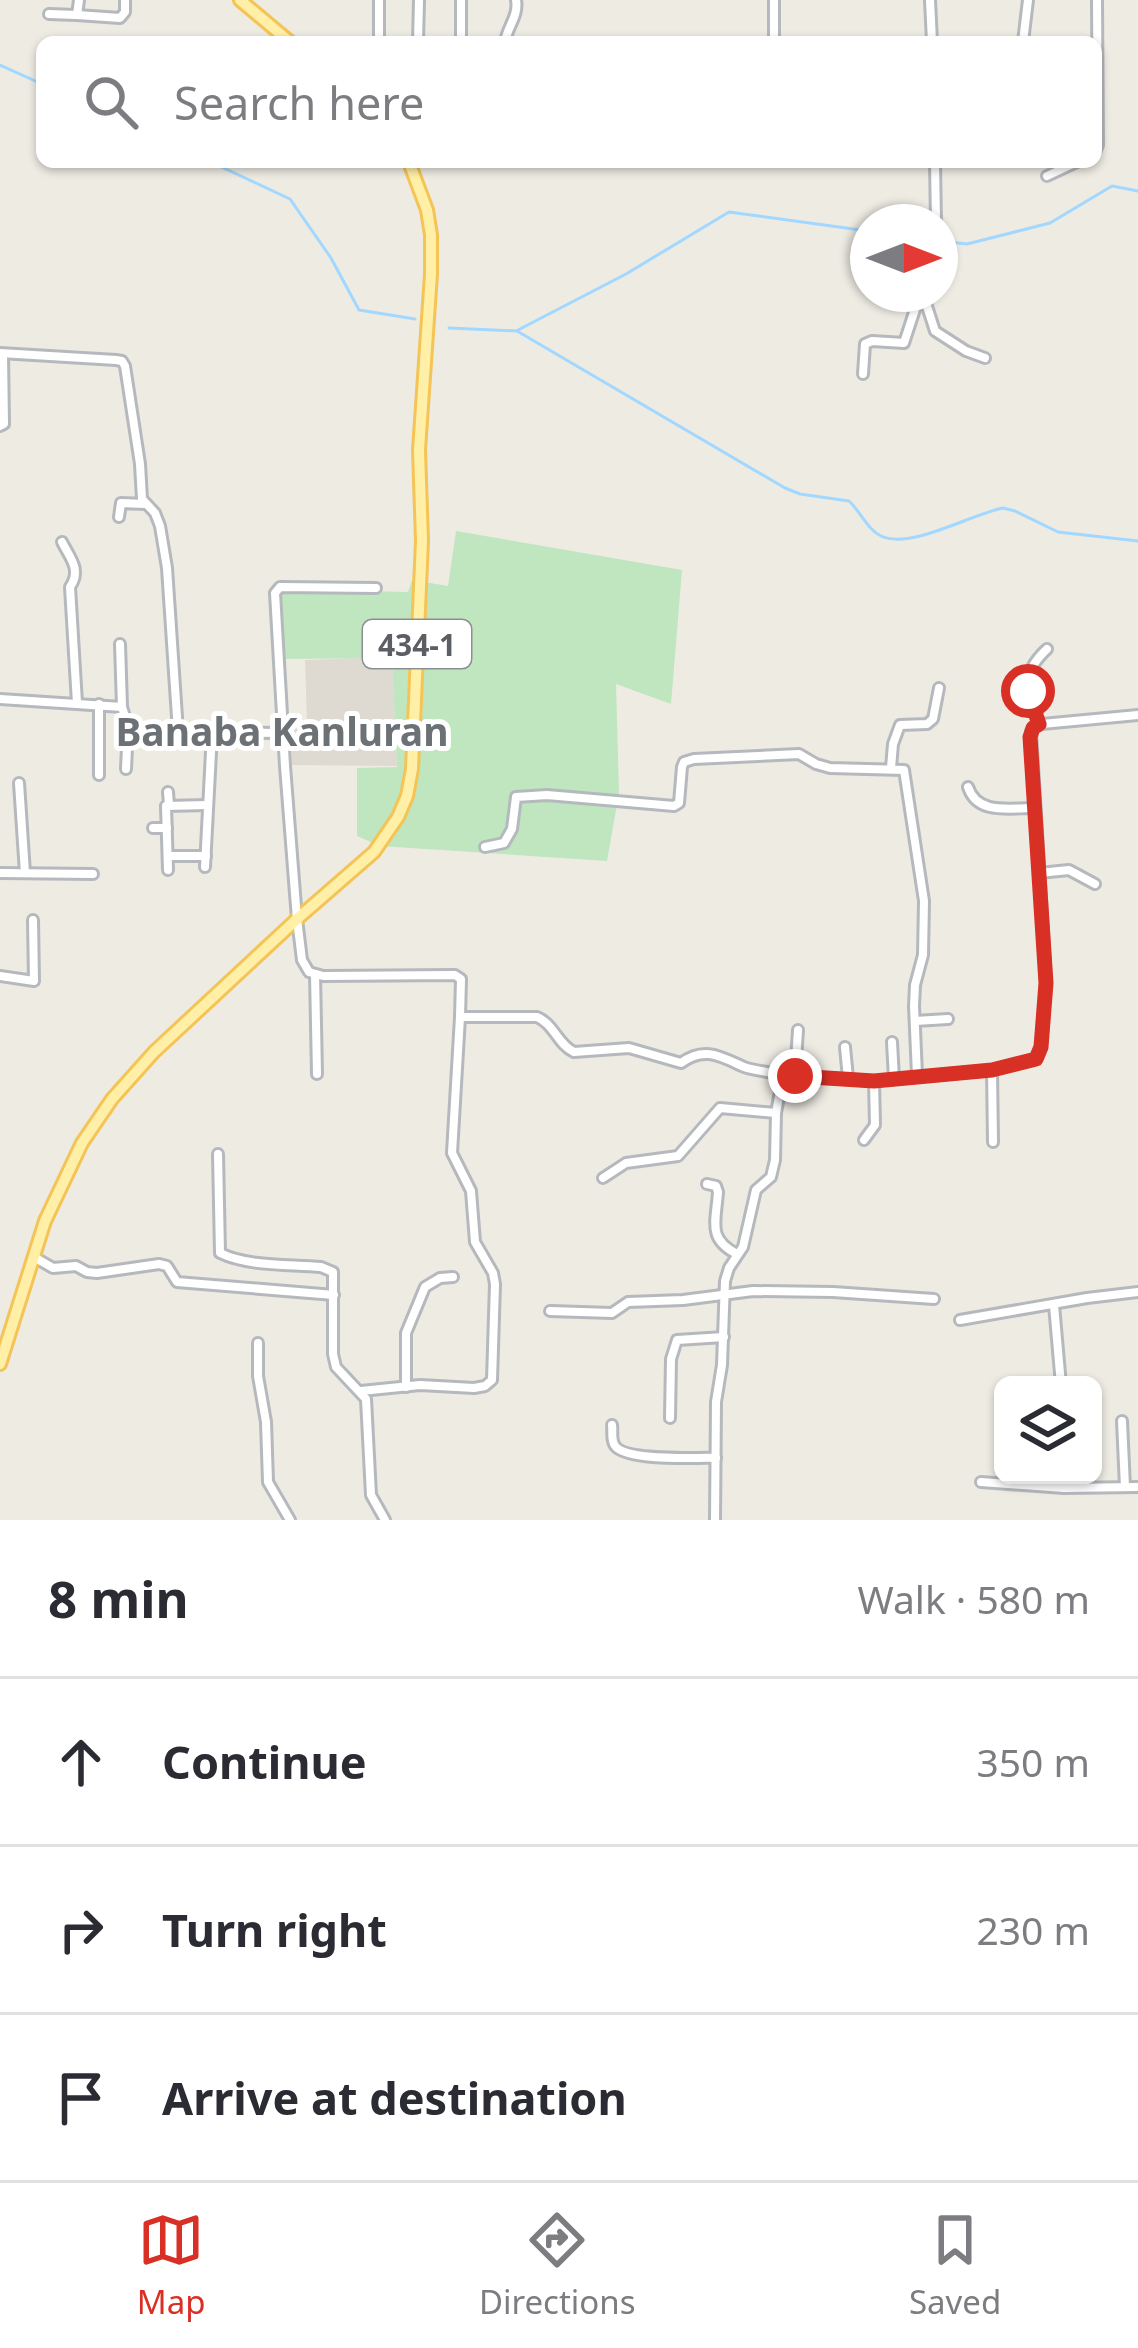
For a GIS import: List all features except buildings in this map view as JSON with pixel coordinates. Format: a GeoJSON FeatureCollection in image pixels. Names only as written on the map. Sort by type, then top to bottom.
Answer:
{"type":"FeatureCollection","features":[{"type":"Feature","properties":{"kind":"main road"},"geometry":{"type":"LineString","coordinates":[[240,0],[283,36]]}},
{"type":"Feature","properties":{"kind":"main road","name":"434-1"},"geometry":{"type":"LineString","coordinates":[[0,1364],[45,1221],[82,1143],[112,1099],[154,1052],[381,844],[398,818],[410,782],[422,541],[420,435],[431,274],[427,210],[411,168]]}},
{"type":"Feature","properties":{"kind":"street"},"geometry":{"type":"LineString","coordinates":[[77,15],[79,0]]}},
{"type":"Feature","properties":{"kind":"street"},"geometry":{"type":"LineString","coordinates":[[49,14],[119,18],[125,12],[125,0]]}},
{"type":"Feature","properties":{"kind":"street"},"geometry":{"type":"LineString","coordinates":[[379,0],[379,36]]}},
{"type":"Feature","properties":{"kind":"street"},"geometry":{"type":"LineString","coordinates":[[418,36],[419,0]]}},
{"type":"Feature","properties":{"kind":"street"},"geometry":{"type":"LineString","coordinates":[[461,0],[461,36]]}},
{"type":"Feature","properties":{"kind":"street"},"geometry":{"type":"LineString","coordinates":[[506,36],[518,8],[516,0]]}},
{"type":"Feature","properties":{"kind":"street"},"geometry":{"type":"LineString","coordinates":[[774,0],[774,36]]}},
{"type":"Feature","properties":{"kind":"street"},"geometry":{"type":"LineString","coordinates":[[930,0],[932,36]]}},
{"type":"Feature","properties":{"kind":"street"},"geometry":{"type":"LineString","coordinates":[[1024,36],[1028,0]]}},
{"type":"Feature","properties":{"kind":"street"},"geometry":{"type":"LineString","coordinates":[[1097,0],[1097,36]]}},
{"type":"Feature","properties":{"kind":"street"},"geometry":{"type":"LineString","coordinates":[[935,168],[936,204]]}},
{"type":"Feature","properties":{"kind":"street"},"geometry":{"type":"LineString","coordinates":[[1047,176],[1064,168]]}},
{"type":"Feature","properties":{"kind":"street"},"geometry":{"type":"LineString","coordinates":[[863,374],[865,344],[904,343],[915,312]]}},
{"type":"Feature","properties":{"kind":"street"},"geometry":{"type":"LineString","coordinates":[[928,312],[935,331],[985,358]]}},
{"type":"Feature","properties":{"kind":"street"},"geometry":{"type":"LineString","coordinates":[[0,426],[4,424],[2,353],[122,362],[142,500],[160,526],[167,568],[178,732]]}},
{"type":"Feature","properties":{"kind":"street"},"geometry":{"type":"LineString","coordinates":[[119,517],[122,503],[147,504]]}},
{"type":"Feature","properties":{"kind":"street"},"geometry":{"type":"LineString","coordinates":[[62,542],[76,568],[70,587],[77,704]]}},
{"type":"Feature","properties":{"kind":"street"},"geometry":{"type":"LineString","coordinates":[[361,1391],[485,1386],[494,1368],[493,1273],[475,1242],[471,1191],[452,1153],[461,979],[455,975],[315,974],[308,972],[302,960],[277,646],[277,589],[376,588]]}},
{"type":"Feature","properties":{"kind":"street"},"geometry":{"type":"LineString","coordinates":[[120,644],[122,707],[128,726],[126,769]]}},
{"type":"Feature","properties":{"kind":"street"},"geometry":{"type":"LineString","coordinates":[[1039,724],[1029,700],[1028,678],[1034,662],[1047,649]]}},
{"type":"Feature","properties":{"kind":"street"},"geometry":{"type":"LineString","coordinates":[[891,768],[899,725],[927,724],[933,719],[939,688]]}},
{"type":"Feature","properties":{"kind":"street"},"geometry":{"type":"LineString","coordinates":[[0,699],[122,707]]}},
{"type":"Feature","properties":{"kind":"street"},"geometry":{"type":"LineString","coordinates":[[99,704],[99,775]]}},
{"type":"Feature","properties":{"kind":"street"},"geometry":{"type":"LineString","coordinates":[[460,1017],[537,1017],[574,1052],[629,1048],[681,1064],[700,1053],[795,1076],[874,1081],[992,1070],[1036,1059],[1046,983],[1030,737],[1039,724],[1138,716]]}},
{"type":"Feature","properties":{"kind":"street"},"geometry":{"type":"LineString","coordinates":[[128,726],[139,732],[285,733]]}},
{"type":"Feature","properties":{"kind":"street"},"geometry":{"type":"LineString","coordinates":[[168,856],[206,862],[212,733]]}},
{"type":"Feature","properties":{"kind":"street"},"geometry":{"type":"LineString","coordinates":[[485,847],[508,837],[516,797],[547,795],[674,806],[679,803],[684,762],[694,759],[799,754],[830,768],[904,770],[924,901],[923,956],[915,985],[917,1075]]}},
{"type":"Feature","properties":{"kind":"street"},"geometry":{"type":"LineString","coordinates":[[19,783],[25,873]]}},
{"type":"Feature","properties":{"kind":"street"},"geometry":{"type":"LineString","coordinates":[[968,788],[982,806],[1034,808]]}},
{"type":"Feature","properties":{"kind":"street"},"geometry":{"type":"LineString","coordinates":[[168,792],[168,870]]}},
{"type":"Feature","properties":{"kind":"street"},"geometry":{"type":"LineString","coordinates":[[169,805],[208,806]]}},
{"type":"Feature","properties":{"kind":"street"},"geometry":{"type":"LineString","coordinates":[[153,828],[167,828]]}},
{"type":"Feature","properties":{"kind":"street"},"geometry":{"type":"LineString","coordinates":[[1039,873],[1069,870],[1095,884]]}},
{"type":"Feature","properties":{"kind":"street"},"geometry":{"type":"LineString","coordinates":[[0,873],[93,874]]}},
{"type":"Feature","properties":{"kind":"street"},"geometry":{"type":"LineString","coordinates":[[0,976],[34,980],[33,920]]}},
{"type":"Feature","properties":{"kind":"street"},"geometry":{"type":"LineString","coordinates":[[315,974],[316,1075]]}},
{"type":"Feature","properties":{"kind":"street"},"geometry":{"type":"LineString","coordinates":[[915,1021],[948,1019]]}},
{"type":"Feature","properties":{"kind":"street"},"geometry":{"type":"LineString","coordinates":[[795,1076],[798,1030]]}},
{"type":"Feature","properties":{"kind":"street"},"geometry":{"type":"LineString","coordinates":[[892,1042],[894,1078]]}},
{"type":"Feature","properties":{"kind":"street"},"geometry":{"type":"LineString","coordinates":[[845,1047],[848,1078]]}},
{"type":"Feature","properties":{"kind":"street"},"geometry":{"type":"LineString","coordinates":[[992,1070],[993,1142]]}},
{"type":"Feature","properties":{"kind":"street"},"geometry":{"type":"LineString","coordinates":[[715,1520],[716,1402],[725,1281],[747,1233],[756,1190],[771,1177],[776,1160],[776,1113],[783,1075]]}},
{"type":"Feature","properties":{"kind":"street"},"geometry":{"type":"LineString","coordinates":[[864,1140],[874,1125],[874,1081]]}},
{"type":"Feature","properties":{"kind":"street"},"geometry":{"type":"LineString","coordinates":[[603,1178],[626,1163],[678,1156],[719,1108],[776,1113]]}},
{"type":"Feature","properties":{"kind":"street"},"geometry":{"type":"LineString","coordinates":[[218,1154],[220,1253],[333,1272],[333,1354],[336,1367],[361,1391],[368,1407],[371,1495],[385,1520]]}},
{"type":"Feature","properties":{"kind":"street"},"geometry":{"type":"LineString","coordinates":[[707,1184],[716,1186],[718,1192],[717,1237],[721,1246],[737,1254]]}},
{"type":"Feature","properties":{"kind":"street"},"geometry":{"type":"LineString","coordinates":[[34,1256],[53,1268],[76,1266],[98,1273],[160,1264],[167,1266],[177,1282],[334,1295]]}},
{"type":"Feature","properties":{"kind":"street"},"geometry":{"type":"LineString","coordinates":[[406,1387],[406,1333],[425,1287],[453,1276]]}},
{"type":"Feature","properties":{"kind":"street"},"geometry":{"type":"LineString","coordinates":[[550,1311],[611,1313],[628,1302],[753,1292],[934,1299]]}},
{"type":"Feature","properties":{"kind":"street"},"geometry":{"type":"LineString","coordinates":[[960,1320],[1138,1292]]}},
{"type":"Feature","properties":{"kind":"street"},"geometry":{"type":"LineString","coordinates":[[1054,1305],[1060,1376]]}},
{"type":"Feature","properties":{"kind":"street"},"geometry":{"type":"LineString","coordinates":[[670,1418],[675,1344],[681,1338],[724,1337]]}},
{"type":"Feature","properties":{"kind":"street"},"geometry":{"type":"LineString","coordinates":[[258,1343],[268,1482],[290,1520]]}},
{"type":"Feature","properties":{"kind":"street"},"geometry":{"type":"LineString","coordinates":[[1122,1421],[1125,1487]]}},
{"type":"Feature","properties":{"kind":"street"},"geometry":{"type":"LineString","coordinates":[[612,1425],[614,1446],[633,1456],[716,1458]]}},
{"type":"Feature","properties":{"kind":"street"},"geometry":{"type":"LineString","coordinates":[[981,1482],[1138,1487]]}},
{"type":"Feature","properties":{"kind":"shaded area"},"geometry":{"type":"Polygon","coordinates":[[[392,657],[397,766],[292,765],[290,726],[307,725],[305,660],[392,657]]]}},
{"type":"Feature","properties":{"kind":"green space"},"geometry":{"type":"Polygon","coordinates":[[[456,531],[682,570],[671,704],[616,684],[619,793],[607,861],[380,846],[357,836],[357,768],[397,767],[392,658],[282,659],[280,589],[408,592],[412,580],[448,586],[456,531]]]}},
{"type":"Feature","properties":{"kind":"waterway"},"geometry":{"type":"LineString","coordinates":[[0,65],[36,81]]}},
{"type":"Feature","properties":{"kind":"waterway"},"geometry":{"type":"LineString","coordinates":[[224,168],[290,199],[331,258],[359,310],[415,319]]}},
{"type":"Feature","properties":{"kind":"waterway"},"geometry":{"type":"LineString","coordinates":[[958,243],[1050,223],[1112,186],[1138,191]]}},
{"type":"Feature","properties":{"kind":"waterway"},"geometry":{"type":"LineString","coordinates":[[518,330],[626,274],[729,212],[850,229]]}},
{"type":"Feature","properties":{"kind":"waterway"},"geometry":{"type":"LineString","coordinates":[[449,328],[517,331],[785,488],[849,501],[881,536],[924,535],[1003,508],[1058,532],[1138,541]]}},
{"type":"Feature","properties":{"kind":"district","name":"Banaba Kanluran"},"geometry":{"type":"Point","coordinates":[282,730]}},
{"type":"Feature","properties":{"kind":"route"},"geometry":{"type":"LineString","coordinates":[[795,1076],[874,1081],[992,1070],[1036,1059],[1046,983],[1030,737],[1039,724],[1028,691]]}}]}
